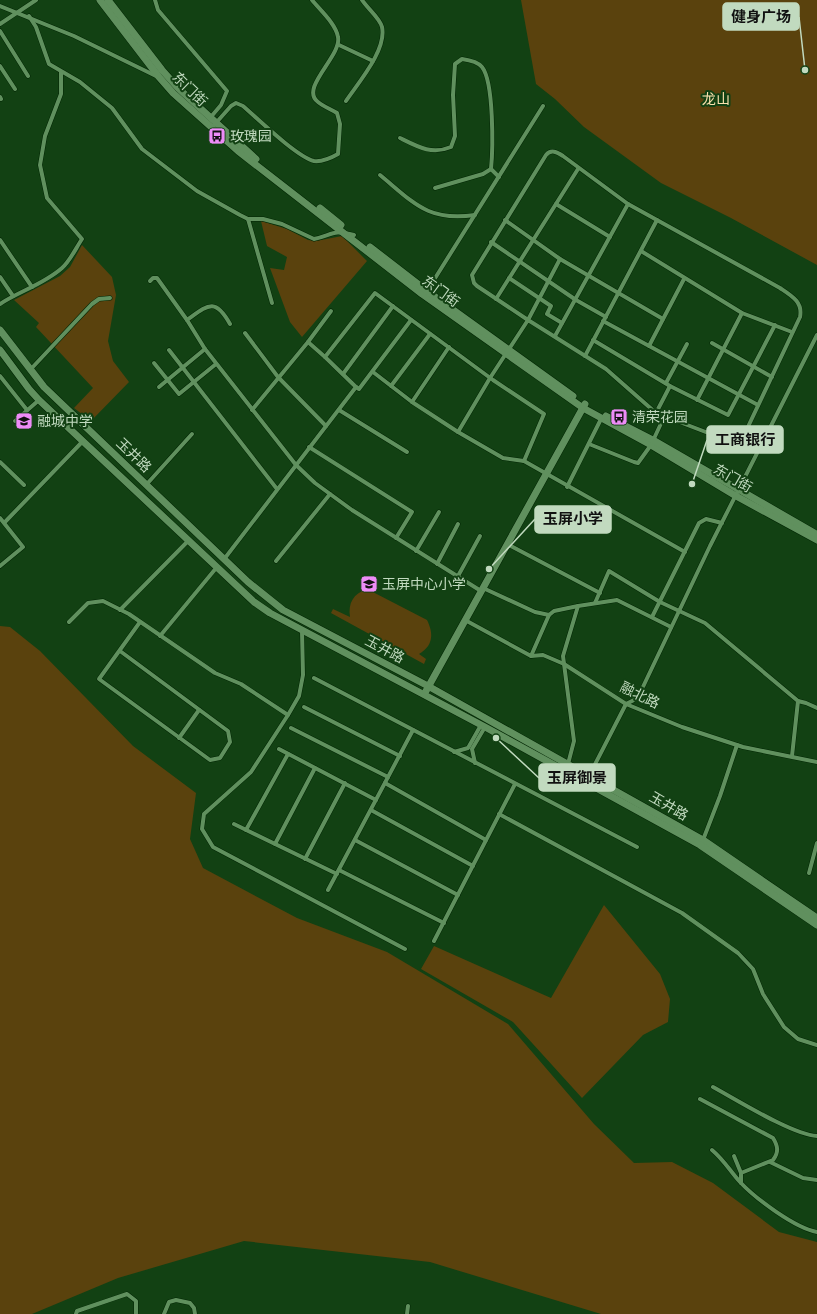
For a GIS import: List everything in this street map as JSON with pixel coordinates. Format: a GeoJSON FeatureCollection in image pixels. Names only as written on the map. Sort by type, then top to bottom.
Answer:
{"type":"FeatureCollection","features":[{"type":"Feature","properties":{"kind":"street"},"geometry":{"type":"LineString","coordinates":[[0,24],[36,0]]}},
{"type":"Feature","properties":{"kind":"street","name":"东门街"},"geometry":{"type":"LineString","coordinates":[[100,0],[173,93],[208,120]]}},
{"type":"Feature","properties":{"kind":"street","name":"东门街"},"geometry":{"type":"LineString","coordinates":[[108,0],[172,81],[238,151],[422,294],[584,406],[652,442],[817,540]]}},
{"type":"Feature","properties":{"kind":"street"},"geometry":{"type":"LineString","coordinates":[[155,0],[158,10],[227,91],[221,105],[208,120]]}},
{"type":"Feature","properties":{"kind":"street"},"geometry":{"type":"LineString","coordinates":[[214,126],[231,106],[236,103],[244,106],[283,140],[313,161],[322,161],[338,154],[340,124],[337,113],[317,102],[313,88],[339,45],[336,30],[312,0]]}},
{"type":"Feature","properties":{"kind":"street"},"geometry":{"type":"LineString","coordinates":[[346,101],[373,61],[383,38],[382,26],[362,0]]}},
{"type":"Feature","properties":{"kind":"street"},"geometry":{"type":"LineString","coordinates":[[0,6],[29,16],[159,77],[172,81]]}},
{"type":"Feature","properties":{"kind":"street"},"geometry":{"type":"LineString","coordinates":[[29,16],[36,27],[49,64],[80,82],[112,108],[142,150],[197,191],[248,219],[263,219],[282,224],[314,239],[331,233],[343,232],[354,235]]}},
{"type":"Feature","properties":{"kind":"street"},"geometry":{"type":"LineString","coordinates":[[0,31],[28,76]]}},
{"type":"Feature","properties":{"kind":"street"},"geometry":{"type":"LineString","coordinates":[[339,45],[373,61]]}},
{"type":"Feature","properties":{"kind":"street"},"geometry":{"type":"LineString","coordinates":[[400,138],[419,148],[430,151],[442,151],[451,147],[455,136],[455,64],[462,59],[470,60],[481,65],[487,74],[492,137],[491,169],[499,177]]}},
{"type":"Feature","properties":{"kind":"street"},"geometry":{"type":"LineString","coordinates":[[0,66],[15,89]]}},
{"type":"Feature","properties":{"kind":"street"},"geometry":{"type":"LineString","coordinates":[[0,304],[32,287],[63,267],[82,239],[47,198],[40,165],[44,136],[61,94],[61,72]]}},
{"type":"Feature","properties":{"kind":"street"},"geometry":{"type":"LineString","coordinates":[[427,291],[543,106]]}},
{"type":"Feature","properties":{"kind":"street","name":"东门街"},"geometry":{"type":"LineString","coordinates":[[214,126],[507,352]]}},
{"type":"Feature","properties":{"kind":"street"},"geometry":{"type":"LineString","coordinates":[[557,152],[578,168],[628,204],[792,296],[799,303],[802,310],[746,431],[740,438],[733,440],[724,439],[664,417],[656,412],[606,369],[496,299],[477,286],[472,279],[473,271],[548,153],[557,152]]}},
{"type":"Feature","properties":{"kind":"street"},"geometry":{"type":"LineString","coordinates":[[496,299],[578,168]]}},
{"type":"Feature","properties":{"kind":"street"},"geometry":{"type":"LineString","coordinates":[[435,188],[483,174],[491,169]]}},
{"type":"Feature","properties":{"kind":"street"},"geometry":{"type":"LineString","coordinates":[[380,175],[425,209],[440,216],[457,217],[475,215]]}},
{"type":"Feature","properties":{"kind":"street"},"geometry":{"type":"LineString","coordinates":[[556,204],[610,237]]}},
{"type":"Feature","properties":{"kind":"street"},"geometry":{"type":"LineString","coordinates":[[555,336],[628,204]]}},
{"type":"Feature","properties":{"kind":"street"},"geometry":{"type":"LineString","coordinates":[[248,219],[272,303]]}},
{"type":"Feature","properties":{"kind":"street"},"geometry":{"type":"LineString","coordinates":[[505,220],[534,239],[560,259],[663,318]]}},
{"type":"Feature","properties":{"kind":"street"},"geometry":{"type":"LineString","coordinates":[[585,356],[657,220]]}},
{"type":"Feature","properties":{"kind":"street"},"geometry":{"type":"LineString","coordinates":[[0,240],[32,287]]}},
{"type":"Feature","properties":{"kind":"street"},"geometry":{"type":"LineString","coordinates":[[491,242],[521,260],[604,319],[649,346],[758,405]]}},
{"type":"Feature","properties":{"kind":"street"},"geometry":{"type":"LineString","coordinates":[[641,251],[684,280],[742,314],[792,332]]}},
{"type":"Feature","properties":{"kind":"street"},"geometry":{"type":"LineString","coordinates":[[458,432],[490,378],[528,320],[560,259]]}},
{"type":"Feature","properties":{"kind":"street"},"geometry":{"type":"LineString","coordinates":[[0,277],[13,296]]}},
{"type":"Feature","properties":{"kind":"street"},"geometry":{"type":"LineString","coordinates":[[150,281],[153,278],[157,278],[216,364],[296,465],[330,494],[352,510],[458,576],[482,589],[535,612],[549,615]]}},
{"type":"Feature","properties":{"kind":"street"},"geometry":{"type":"LineString","coordinates":[[509,278],[551,306],[547,314],[562,323]]}},
{"type":"Feature","properties":{"kind":"street"},"geometry":{"type":"LineString","coordinates":[[649,346],[684,280]]}},
{"type":"Feature","properties":{"kind":"street"},"geometry":{"type":"LineString","coordinates":[[324,357],[375,293],[490,378],[544,414],[524,461]]}},
{"type":"Feature","properties":{"kind":"street"},"geometry":{"type":"LineString","coordinates":[[30,370],[92,304],[99,299],[110,298]]}},
{"type":"Feature","properties":{"kind":"street"},"geometry":{"type":"LineString","coordinates":[[187,320],[205,308],[212,306],[219,308],[230,324]]}},
{"type":"Feature","properties":{"kind":"street"},"geometry":{"type":"LineString","coordinates":[[343,374],[393,306]]}},
{"type":"Feature","properties":{"kind":"street"},"geometry":{"type":"LineString","coordinates":[[252,410],[332,311]]}},
{"type":"Feature","properties":{"kind":"street"},"geometry":{"type":"LineString","coordinates":[[697,400],[742,314]]}},
{"type":"Feature","properties":{"kind":"street"},"geometry":{"type":"LineString","coordinates":[[308,342],[359,389],[411,320]]}},
{"type":"Feature","properties":{"kind":"street"},"geometry":{"type":"LineString","coordinates":[[593,340],[668,385],[728,415],[775,325]]}},
{"type":"Feature","properties":{"kind":"street","name":"玉井路"},"geometry":{"type":"LineString","coordinates":[[0,330],[44,388],[225,558],[248,582],[282,610],[428,686],[589,776],[701,843],[817,918]]}},
{"type":"Feature","properties":{"kind":"street"},"geometry":{"type":"LineString","coordinates":[[245,334],[278,377],[326,426]]}},
{"type":"Feature","properties":{"kind":"street"},"geometry":{"type":"LineString","coordinates":[[391,386],[430,334]]}},
{"type":"Feature","properties":{"kind":"street"},"geometry":{"type":"LineString","coordinates":[[589,776],[626,704],[634,700],[641,691],[678,610],[817,335]]}},
{"type":"Feature","properties":{"kind":"street"},"geometry":{"type":"LineString","coordinates":[[712,343],[772,377]]}},
{"type":"Feature","properties":{"kind":"street"},"geometry":{"type":"LineString","coordinates":[[656,412],[687,344]]}},
{"type":"Feature","properties":{"kind":"street"},"geometry":{"type":"LineString","coordinates":[[412,402],[449,347]]}},
{"type":"Feature","properties":{"kind":"street"},"geometry":{"type":"LineString","coordinates":[[159,387],[205,349]]}},
{"type":"Feature","properties":{"kind":"street","name":"玉井路"},"geometry":{"type":"LineString","coordinates":[[0,350],[39,400],[189,539],[254,602],[302,631],[424,694],[701,843],[817,925]]}},
{"type":"Feature","properties":{"kind":"street"},"geometry":{"type":"LineString","coordinates":[[169,350],[277,489]]}},
{"type":"Feature","properties":{"kind":"street"},"geometry":{"type":"LineString","coordinates":[[154,363],[179,394],[216,364]]}},
{"type":"Feature","properties":{"kind":"street"},"geometry":{"type":"LineString","coordinates":[[373,372],[412,402],[458,432],[503,458],[524,461],[567,487],[685,552]]}},
{"type":"Feature","properties":{"kind":"street"},"geometry":{"type":"LineString","coordinates":[[1,378],[27,410]]}},
{"type":"Feature","properties":{"kind":"street"},"geometry":{"type":"LineString","coordinates":[[225,558],[356,387]]}},
{"type":"Feature","properties":{"kind":"street"},"geometry":{"type":"LineString","coordinates":[[15,420],[39,400]]}},
{"type":"Feature","properties":{"kind":"street"},"geometry":{"type":"LineString","coordinates":[[424,694],[584,406]]}},
{"type":"Feature","properties":{"kind":"street"},"geometry":{"type":"LineString","coordinates":[[338,410],[407,452]]}},
{"type":"Feature","properties":{"kind":"street"},"geometry":{"type":"LineString","coordinates":[[567,487],[603,417]]}},
{"type":"Feature","properties":{"kind":"street"},"geometry":{"type":"LineString","coordinates":[[589,444],[634,462],[638,462],[652,442],[664,417]]}},
{"type":"Feature","properties":{"kind":"street"},"geometry":{"type":"LineString","coordinates":[[146,485],[192,434]]}},
{"type":"Feature","properties":{"kind":"street"},"geometry":{"type":"LineString","coordinates":[[5,522],[83,441]]}},
{"type":"Feature","properties":{"kind":"street"},"geometry":{"type":"LineString","coordinates":[[309,447],[412,512],[396,538]]}},
{"type":"Feature","properties":{"kind":"street"},"geometry":{"type":"LineString","coordinates":[[0,462],[24,485]]}},
{"type":"Feature","properties":{"kind":"street","name":"东门街"},"geometry":{"type":"LineString","coordinates":[[738,493],[817,534]]}},
{"type":"Feature","properties":{"kind":"street"},"geometry":{"type":"LineString","coordinates":[[276,561],[330,494]]}},
{"type":"Feature","properties":{"kind":"street"},"geometry":{"type":"LineString","coordinates":[[416,551],[439,512]]}},
{"type":"Feature","properties":{"kind":"street"},"geometry":{"type":"LineString","coordinates":[[0,518],[5,522],[24,547],[0,566]]}},
{"type":"Feature","properties":{"kind":"street"},"geometry":{"type":"LineString","coordinates":[[652,617],[700,523],[706,518],[722,523]]}},
{"type":"Feature","properties":{"kind":"street"},"geometry":{"type":"LineString","coordinates":[[437,564],[458,524]]}},
{"type":"Feature","properties":{"kind":"street"},"geometry":{"type":"LineString","coordinates":[[458,576],[480,536]]}},
{"type":"Feature","properties":{"kind":"street"},"geometry":{"type":"LineString","coordinates":[[120,610],[189,539]]}},
{"type":"Feature","properties":{"kind":"street"},"geometry":{"type":"LineString","coordinates":[[507,544],[600,593]]}},
{"type":"Feature","properties":{"kind":"street"},"geometry":{"type":"LineString","coordinates":[[160,636],[217,566]]}},
{"type":"Feature","properties":{"kind":"street"},"geometry":{"type":"LineString","coordinates":[[595,603],[610,572],[660,602],[706,623],[798,701],[817,708]]}},
{"type":"Feature","properties":{"kind":"street"},"geometry":{"type":"LineString","coordinates":[[531,656],[549,615],[554,611],[578,606],[617,600],[671,627]]}},
{"type":"Feature","properties":{"kind":"street"},"geometry":{"type":"LineString","coordinates":[[69,622],[88,603],[103,601],[140,622],[215,674],[241,684],[288,715]]}},
{"type":"Feature","properties":{"kind":"street"},"geometry":{"type":"LineString","coordinates":[[568,764],[574,741],[563,656],[578,606]]}},
{"type":"Feature","properties":{"kind":"street","name":"融北路"},"geometry":{"type":"LineString","coordinates":[[465,620],[531,656],[543,655],[564,664],[626,704],[682,726],[737,745],[817,762]]}},
{"type":"Feature","properties":{"kind":"street"},"geometry":{"type":"LineString","coordinates":[[120,651],[228,732],[230,742],[220,758],[210,760],[99,679],[140,622]]}},
{"type":"Feature","properties":{"kind":"street"},"geometry":{"type":"LineString","coordinates":[[302,631],[303,675],[298,696],[288,715],[251,772],[204,814],[202,829],[213,847],[405,949]]}},
{"type":"Feature","properties":{"kind":"street"},"geometry":{"type":"LineString","coordinates":[[314,678],[636,848]]}},
{"type":"Feature","properties":{"kind":"street"},"geometry":{"type":"LineString","coordinates":[[792,756],[798,701]]}},
{"type":"Feature","properties":{"kind":"street"},"geometry":{"type":"LineString","coordinates":[[304,707],[400,756]]}},
{"type":"Feature","properties":{"kind":"street"},"geometry":{"type":"LineString","coordinates":[[179,738],[199,710]]}},
{"type":"Feature","properties":{"kind":"street"},"geometry":{"type":"LineString","coordinates":[[454,752],[468,748],[483,726]]}},
{"type":"Feature","properties":{"kind":"street"},"geometry":{"type":"LineString","coordinates":[[475,763],[472,750],[483,726]]}},
{"type":"Feature","properties":{"kind":"street"},"geometry":{"type":"LineString","coordinates":[[291,728],[388,777]]}},
{"type":"Feature","properties":{"kind":"street"},"geometry":{"type":"LineString","coordinates":[[328,890],[413,730]]}},
{"type":"Feature","properties":{"kind":"street"},"geometry":{"type":"LineString","coordinates":[[701,843],[720,796],[737,745]]}},
{"type":"Feature","properties":{"kind":"street"},"geometry":{"type":"LineString","coordinates":[[279,749],[376,800]]}},
{"type":"Feature","properties":{"kind":"street"},"geometry":{"type":"LineString","coordinates":[[246,830],[288,754]]}},
{"type":"Feature","properties":{"kind":"street"},"geometry":{"type":"LineString","coordinates":[[275,844],[315,768]]}},
{"type":"Feature","properties":{"kind":"street"},"geometry":{"type":"LineString","coordinates":[[305,859],[344,783]]}},
{"type":"Feature","properties":{"kind":"street"},"geometry":{"type":"LineString","coordinates":[[385,783],[486,840]]}},
{"type":"Feature","properties":{"kind":"street"},"geometry":{"type":"LineString","coordinates":[[434,941],[515,784]]}},
{"type":"Feature","properties":{"kind":"street"},"geometry":{"type":"LineString","coordinates":[[371,810],[473,866]]}},
{"type":"Feature","properties":{"kind":"street"},"geometry":{"type":"LineString","coordinates":[[499,814],[682,913],[732,949],[753,969],[763,994],[784,1027],[798,1039],[817,1045]]}},
{"type":"Feature","properties":{"kind":"street"},"geometry":{"type":"LineString","coordinates":[[234,824],[305,859],[338,872],[444,923]]}},
{"type":"Feature","properties":{"kind":"street"},"geometry":{"type":"LineString","coordinates":[[355,840],[458,895]]}},
{"type":"Feature","properties":{"kind":"street"},"geometry":{"type":"LineString","coordinates":[[809,873],[817,842]]}},
{"type":"Feature","properties":{"kind":"street"},"geometry":{"type":"LineString","coordinates":[[713,1087],[790,1127],[810,1136],[817,1136]]}},
{"type":"Feature","properties":{"kind":"street"},"geometry":{"type":"LineString","coordinates":[[700,1099],[773,1138],[777,1144],[778,1150],[776,1156],[770,1162],[742,1173]]}},
{"type":"Feature","properties":{"kind":"street"},"geometry":{"type":"LineString","coordinates":[[712,1150],[724,1160],[749,1191],[806,1230],[817,1232]]}},
{"type":"Feature","properties":{"kind":"street"},"geometry":{"type":"LineString","coordinates":[[734,1156],[742,1173],[741,1182]]}},
{"type":"Feature","properties":{"kind":"street"},"geometry":{"type":"LineString","coordinates":[[770,1162],[803,1178],[817,1180]]}},
{"type":"Feature","properties":{"kind":"street"},"geometry":{"type":"LineString","coordinates":[[76,1314],[77,1311],[127,1294],[136,1301],[136,1314]]}},
{"type":"Feature","properties":{"kind":"street"},"geometry":{"type":"LineString","coordinates":[[164,1314],[169,1302],[176,1300],[190,1303],[194,1308],[195,1314]]}},
{"type":"Feature","properties":{"kind":"street"},"geometry":{"type":"LineString","coordinates":[[407,1314],[408,1306]]}},
{"type":"Feature","properties":{"kind":"green space","name":"龙山"},"geometry":{"type":"Polygon","coordinates":[[[521,0],[817,0],[817,265],[731,218],[661,183],[584,127],[555,99],[536,84],[521,0]]]}},
{"type":"Feature","properties":{"kind":"green space"},"geometry":{"type":"Polygon","coordinates":[[[261,221],[287,229],[308,240],[316,241],[342,236],[367,261],[302,337],[290,322],[270,268],[284,270],[287,257],[267,246],[261,221]]]}},
{"type":"Feature","properties":{"kind":"green space"},"geometry":{"type":"Polygon","coordinates":[[[82,245],[112,277],[116,295],[108,341],[113,361],[129,382],[91,421],[74,408],[93,388],[36,327],[39,323],[14,300],[60,276],[70,267],[82,245]]]}},
{"type":"Feature","properties":{"kind":"green space"},"geometry":{"type":"Polygon","coordinates":[[[367,589],[427,620],[431,630],[431,639],[424,651],[419,654],[426,659],[424,664],[331,613],[333,609],[350,617],[352,600],[355,596],[367,589]]]}},
{"type":"Feature","properties":{"kind":"green space"},"geometry":{"type":"Polygon","coordinates":[[[0,626],[10,627],[40,651],[133,746],[196,793],[190,839],[203,868],[297,918],[387,952],[508,1024],[594,1124],[634,1163],[672,1162],[713,1183],[779,1232],[817,1242],[817,1314],[601,1314],[430,1262],[244,1241],[118,1278],[32,1314],[0,1314],[0,626]]]}},
{"type":"Feature","properties":{"kind":"green space"},"geometry":{"type":"Polygon","coordinates":[[[604,905],[660,974],[670,999],[668,1022],[643,1035],[582,1098],[513,1022],[421,969],[434,946],[551,998],[604,905]]]}},
{"type":"Feature","properties":{"kind":"place","name":"健身广场"},"geometry":{"type":"Point","coordinates":[805,70]}},
{"type":"Feature","properties":{"kind":"place","name":"玫瑰园"},"geometry":{"type":"Point","coordinates":[217,136]}},
{"type":"Feature","properties":{"kind":"place","name":"清荣花园"},"geometry":{"type":"Point","coordinates":[619,417]}},
{"type":"Feature","properties":{"kind":"place","name":"融城中学"},"geometry":{"type":"Point","coordinates":[24,421]}},
{"type":"Feature","properties":{"kind":"place","name":"工商银行"},"geometry":{"type":"Point","coordinates":[692,484]}},
{"type":"Feature","properties":{"kind":"place","name":"玉屏小学"},"geometry":{"type":"Point","coordinates":[489,569]}},
{"type":"Feature","properties":{"kind":"place","name":"玉屏中心小学"},"geometry":{"type":"Point","coordinates":[369,584]}},
{"type":"Feature","properties":{"kind":"place","name":"玉屏御景"},"geometry":{"type":"Point","coordinates":[496,738]}}]}
